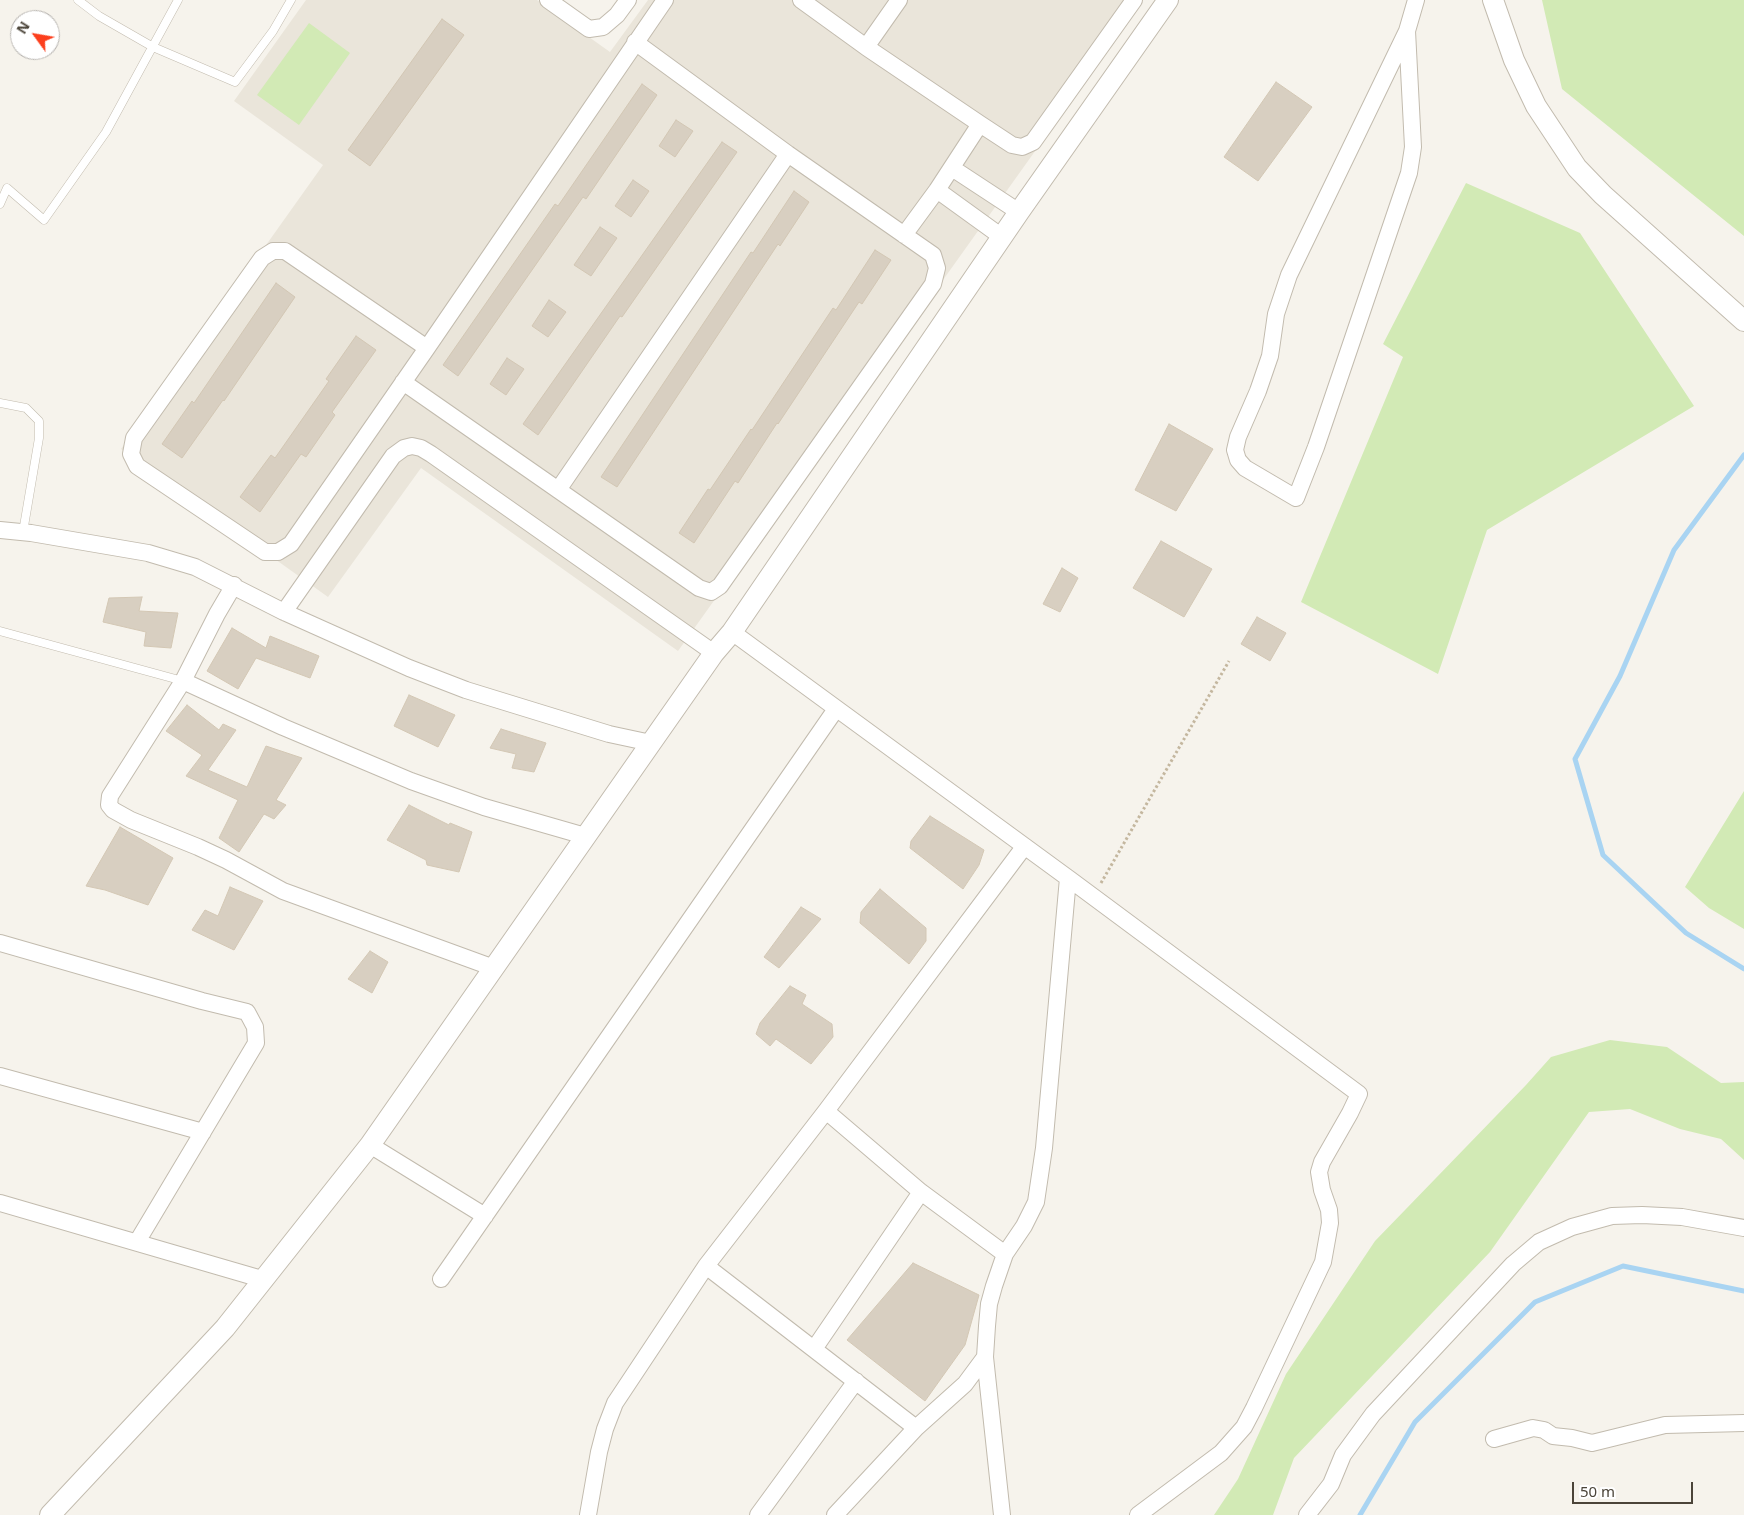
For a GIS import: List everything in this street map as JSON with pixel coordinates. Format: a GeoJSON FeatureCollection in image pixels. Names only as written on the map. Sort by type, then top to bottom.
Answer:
{"type":"FeatureCollection","features":[{"type":"Feature","properties":{"kind":"street"},"geometry":{"type":"LineString","coordinates":[[548,0],[589,29],[603,27],[617,15],[628,0]]}},
{"type":"Feature","properties":{"kind":"street"},"geometry":{"type":"LineString","coordinates":[[427,348],[285,251],[273,251],[262,258],[134,438],[131,454],[137,466],[265,552],[278,552],[291,544],[427,348],[665,0]]}},
{"type":"Feature","properties":{"kind":"street"},"geometry":{"type":"LineString","coordinates":[[801,0],[866,47],[980,124],[1012,145],[1022,147],[1034,142],[1134,0]]}},
{"type":"Feature","properties":{"kind":"street"},"geometry":{"type":"LineString","coordinates":[[866,47],[899,0]]}},
{"type":"Feature","properties":{"kind":"street"},"geometry":{"type":"LineString","coordinates":[[50,1515],[225,1328],[370,1145],[651,743],[714,654],[732,632],[1019,212],[1168,0]]}},
{"type":"Feature","properties":{"kind":"street"},"geometry":{"type":"LineString","coordinates":[[1407,31],[1413,147],[1409,173],[1316,447],[1296,498],[1245,468],[1238,460],[1235,450],[1238,437],[1258,391],[1270,356],[1276,314],[1289,275],[1407,31],[1416,0]]}},
{"type":"Feature","properties":{"kind":"street"},"geometry":{"type":"LineString","coordinates":[[1493,0],[1514,60],[1536,106],[1577,168],[1610,201],[1744,321]]}},
{"type":"Feature","properties":{"kind":"street"},"geometry":{"type":"LineString","coordinates":[[403,382],[699,588],[711,592],[720,586],[933,284],[937,268],[933,255],[788,154],[635,42]]}},
{"type":"Feature","properties":{"kind":"street"},"geometry":{"type":"LineString","coordinates":[[904,234],[937,190],[980,124]]}},
{"type":"Feature","properties":{"kind":"street"},"geometry":{"type":"LineString","coordinates":[[558,490],[788,154]]}},
{"type":"Feature","properties":{"kind":"street"},"geometry":{"type":"LineString","coordinates":[[952,168],[1019,212]]}},
{"type":"Feature","properties":{"kind":"street"},"geometry":{"type":"LineString","coordinates":[[937,190],[1002,238]]}},
{"type":"Feature","properties":{"kind":"street"},"geometry":{"type":"LineString","coordinates":[[284,612],[393,456],[404,448],[412,446],[421,448],[431,454],[714,654]]}},
{"type":"Feature","properties":{"kind":"street"},"geometry":{"type":"LineString","coordinates":[[0,530],[23,532],[148,553],[195,567],[284,612],[409,668],[466,690],[608,734],[651,743]]}},
{"type":"Feature","properties":{"kind":"street"},"geometry":{"type":"LineString","coordinates":[[234,586],[217,614],[183,680],[110,796],[109,805],[113,810],[131,820],[226,860],[283,891],[494,968]]}},
{"type":"Feature","properties":{"kind":"street"},"geometry":{"type":"LineString","coordinates":[[732,632],[1359,1094],[1322,1162],[1319,1172],[1322,1190],[1329,1210],[1330,1223],[1323,1262],[1254,1408],[1244,1427],[1221,1452],[1138,1515]]}},
{"type":"Feature","properties":{"kind":"street"},"geometry":{"type":"LineString","coordinates":[[183,680],[283,727],[411,780],[484,807],[586,836]]}},
{"type":"Feature","properties":{"kind":"street"},"geometry":{"type":"LineString","coordinates":[[441,1279],[836,709]]}},
{"type":"Feature","properties":{"kind":"street"},"geometry":{"type":"LineString","coordinates":[[588,1515],[604,1430],[615,1402],[706,1266],[1024,847]]}},
{"type":"Feature","properties":{"kind":"street"},"geometry":{"type":"LineString","coordinates":[[1002,1515],[985,1357],[989,1304],[1005,1254],[1024,1226],[1036,1202],[1044,1148],[1068,878]]}},
{"type":"Feature","properties":{"kind":"street"},"geometry":{"type":"LineString","coordinates":[[0,943],[202,1001],[247,1012],[255,1028],[256,1043],[137,1242]]}},
{"type":"Feature","properties":{"kind":"street"},"geometry":{"type":"LineString","coordinates":[[0,1076],[203,1132]]}},
{"type":"Feature","properties":{"kind":"street"},"geometry":{"type":"LineString","coordinates":[[826,1110],[921,1192],[1005,1254]]}},
{"type":"Feature","properties":{"kind":"street"},"geometry":{"type":"LineString","coordinates":[[370,1145],[485,1216]]}},
{"type":"Feature","properties":{"kind":"street"},"geometry":{"type":"LineString","coordinates":[[814,1349],[921,1192]]}},
{"type":"Feature","properties":{"kind":"street"},"geometry":{"type":"LineString","coordinates":[[0,1203],[264,1280]]}},
{"type":"Feature","properties":{"kind":"street"},"geometry":{"type":"LineString","coordinates":[[1307,1515],[1331,1484],[1343,1455],[1373,1414],[1513,1264],[1538,1242],[1572,1227],[1612,1216],[1642,1214],[1682,1217],[1744,1228]]}},
{"type":"Feature","properties":{"kind":"street"},"geometry":{"type":"LineString","coordinates":[[706,1266],[916,1428]]}},
{"type":"Feature","properties":{"kind":"street"},"geometry":{"type":"LineString","coordinates":[[835,1515],[916,1428],[965,1384],[985,1357]]}},
{"type":"Feature","properties":{"kind":"street"},"geometry":{"type":"LineString","coordinates":[[758,1515],[856,1381]]}},
{"type":"Feature","properties":{"kind":"street"},"geometry":{"type":"LineString","coordinates":[[1494,1439],[1533,1428],[1544,1430],[1552,1436],[1592,1443],[1666,1425],[1744,1423]]}},
{"type":"Feature","properties":{"kind":"lane"},"geometry":{"type":"LineString","coordinates":[[78,0],[99,16],[153,47],[235,82],[273,31],[291,0]]}},
{"type":"Feature","properties":{"kind":"lane"},"geometry":{"type":"LineString","coordinates":[[0,182],[44,220],[106,132],[178,0]]}},
{"type":"Feature","properties":{"kind":"lane"},"geometry":{"type":"LineString","coordinates":[[0,204],[7,188]]}},
{"type":"Feature","properties":{"kind":"lane"},"geometry":{"type":"LineString","coordinates":[[0,403],[26,408],[39,421],[39,438],[23,532]]}},
{"type":"Feature","properties":{"kind":"lane"},"geometry":{"type":"LineString","coordinates":[[0,631],[183,680]]}},
{"type":"Feature","properties":{"kind":"path"},"geometry":{"type":"LineString","coordinates":[[1093,897],[1229,661]]}},
{"type":"Feature","properties":{"kind":"shaded area"},"geometry":{"type":"Polygon","coordinates":[[[306,0],[537,0],[610,52],[648,0],[1143,0],[678,651],[421,468],[328,597],[121,449],[323,165],[234,101],[306,0]]]}},
{"type":"Feature","properties":{"kind":"green space"},"geometry":{"type":"Polygon","coordinates":[[[1542,0],[1744,0],[1744,236],[1562,89],[1542,0]]]}},
{"type":"Feature","properties":{"kind":"green space"},"geometry":{"type":"Polygon","coordinates":[[[309,23],[350,53],[299,125],[257,95],[309,23]]]}},
{"type":"Feature","properties":{"kind":"green space"},"geometry":{"type":"Polygon","coordinates":[[[1466,183],[1580,233],[1694,406],[1487,530],[1438,674],[1301,602],[1403,357],[1383,344],[1466,183]]]}},
{"type":"Feature","properties":{"kind":"green space"},"geometry":{"type":"Polygon","coordinates":[[[1744,791],[1744,929],[1709,908],[1685,887],[1744,791]]]}},
{"type":"Feature","properties":{"kind":"green space"},"geometry":{"type":"Polygon","coordinates":[[[1610,1040],[1667,1047],[1721,1083],[1744,1082],[1744,1160],[1721,1139],[1680,1129],[1630,1109],[1589,1112],[1490,1252],[1294,1458],[1273,1515],[1214,1515],[1238,1479],[1286,1374],[1375,1241],[1551,1057],[1610,1040]]]}},
{"type":"Feature","properties":{"kind":"building"},"geometry":{"type":"Polygon","coordinates":[[[442,19],[464,35],[370,166],[348,150],[442,19]]]}},
{"type":"Feature","properties":{"kind":"building"},"geometry":{"type":"Polygon","coordinates":[[[1276,82],[1312,107],[1258,181],[1224,157],[1276,82]]]}},
{"type":"Feature","properties":{"kind":"building"},"geometry":{"type":"Polygon","coordinates":[[[642,84],[657,95],[586,199],[583,197],[458,376],[443,365],[555,204],[558,206],[642,84]]]}},
{"type":"Feature","properties":{"kind":"building"},"geometry":{"type":"Polygon","coordinates":[[[676,120],[693,131],[675,157],[659,146],[676,120]]]}},
{"type":"Feature","properties":{"kind":"building"},"geometry":{"type":"Polygon","coordinates":[[[722,142],[737,152],[538,435],[523,424],[722,142]]]}},
{"type":"Feature","properties":{"kind":"building"},"geometry":{"type":"Polygon","coordinates":[[[633,180],[649,191],[631,217],[615,206],[633,180]]]}},
{"type":"Feature","properties":{"kind":"building"},"geometry":{"type":"Polygon","coordinates":[[[794,191],[809,202],[780,246],[778,244],[617,487],[601,477],[751,252],[753,253],[794,191]]]}},
{"type":"Feature","properties":{"kind":"building"},"geometry":{"type":"Polygon","coordinates":[[[600,227],[617,238],[591,276],[574,265],[600,227]]]}},
{"type":"Feature","properties":{"kind":"building"},"geometry":{"type":"Polygon","coordinates":[[[875,250],[891,260],[862,304],[859,302],[738,483],[735,481],[694,543],[679,533],[708,489],[710,490],[752,430],[833,308],[836,310],[875,250]]]}},
{"type":"Feature","properties":{"kind":"building"},"geometry":{"type":"Polygon","coordinates":[[[276,283],[295,297],[224,401],[182,458],[162,444],[192,401],[194,403],[276,283]]]}},
{"type":"Feature","properties":{"kind":"building"},"geometry":{"type":"Polygon","coordinates":[[[549,300],[566,312],[548,337],[532,326],[549,300]]]}},
{"type":"Feature","properties":{"kind":"building"},"geometry":{"type":"Polygon","coordinates":[[[356,336],[376,350],[332,412],[335,415],[306,457],[301,454],[260,512],[240,497],[271,455],[275,458],[329,381],[326,379],[356,336]]]}},
{"type":"Feature","properties":{"kind":"building"},"geometry":{"type":"Polygon","coordinates":[[[507,358],[524,369],[506,395],[490,384],[507,358]]]}},
{"type":"Feature","properties":{"kind":"building"},"geometry":{"type":"Polygon","coordinates":[[[1169,424],[1213,449],[1176,511],[1135,490],[1169,424]]]}},
{"type":"Feature","properties":{"kind":"building"},"geometry":{"type":"Polygon","coordinates":[[[1161,541],[1212,569],[1184,617],[1133,588],[1161,541]]]}},
{"type":"Feature","properties":{"kind":"building"},"geometry":{"type":"Polygon","coordinates":[[[1062,568],[1078,578],[1060,612],[1043,604],[1062,568]]]}},
{"type":"Feature","properties":{"kind":"building"},"geometry":{"type":"Polygon","coordinates":[[[142,597],[139,611],[178,613],[171,648],[144,646],[146,632],[103,622],[109,598],[142,597]]]}},
{"type":"Feature","properties":{"kind":"building"},"geometry":{"type":"Polygon","coordinates":[[[1257,617],[1286,633],[1270,661],[1241,644],[1257,617]]]}},
{"type":"Feature","properties":{"kind":"building"},"geometry":{"type":"Polygon","coordinates":[[[232,628],[266,648],[270,636],[319,656],[310,678],[256,658],[238,689],[207,671],[232,628]]]}},
{"type":"Feature","properties":{"kind":"building"},"geometry":{"type":"Polygon","coordinates":[[[409,695],[455,715],[438,747],[394,726],[409,695]]]}},
{"type":"Feature","properties":{"kind":"building"},"geometry":{"type":"Polygon","coordinates":[[[187,705],[219,730],[223,724],[236,730],[208,770],[247,787],[266,746],[302,758],[276,800],[286,805],[274,819],[264,814],[239,852],[219,838],[238,800],[186,776],[202,755],[166,731],[187,705]]]}},
{"type":"Feature","properties":{"kind":"building"},"geometry":{"type":"Polygon","coordinates":[[[501,729],[546,743],[534,772],[512,768],[516,754],[490,748],[501,729]]]}},
{"type":"Feature","properties":{"kind":"building"},"geometry":{"type":"Polygon","coordinates":[[[409,805],[449,825],[450,823],[472,832],[459,872],[427,865],[426,860],[387,840],[409,805]]]}},
{"type":"Feature","properties":{"kind":"building"},"geometry":{"type":"Polygon","coordinates":[[[930,816],[984,850],[979,865],[963,889],[910,848],[911,841],[930,816]]]}},
{"type":"Feature","properties":{"kind":"building"},"geometry":{"type":"Polygon","coordinates":[[[120,827],[173,858],[148,905],[105,890],[86,886],[120,827]]]}},
{"type":"Feature","properties":{"kind":"building"},"geometry":{"type":"Polygon","coordinates":[[[230,887],[263,901],[234,950],[192,930],[205,910],[218,916],[230,887]]]}},
{"type":"Feature","properties":{"kind":"building"},"geometry":{"type":"Polygon","coordinates":[[[880,889],[926,928],[926,941],[909,964],[860,923],[861,912],[880,889]]]}},
{"type":"Feature","properties":{"kind":"building"},"geometry":{"type":"Polygon","coordinates":[[[801,907],[821,919],[779,968],[764,957],[801,907]]]}},
{"type":"Feature","properties":{"kind":"building"},"geometry":{"type":"Polygon","coordinates":[[[370,951],[388,962],[372,993],[348,979],[370,951]]]}},
{"type":"Feature","properties":{"kind":"building"},"geometry":{"type":"Polygon","coordinates":[[[790,986],[806,995],[802,1004],[832,1024],[833,1037],[811,1064],[776,1039],[770,1046],[756,1034],[760,1023],[790,986]]]}},
{"type":"Feature","properties":{"kind":"building"},"geometry":{"type":"Polygon","coordinates":[[[913,1263],[979,1295],[965,1345],[925,1401],[847,1340],[913,1263]]]}},
{"type":"Feature","properties":{"kind":"waterway"},"geometry":{"type":"LineString","coordinates":[[1744,455],[1674,550],[1620,676],[1575,759],[1603,855],[1686,933],[1744,969]]}},
{"type":"Feature","properties":{"kind":"waterway"},"geometry":{"type":"LineString","coordinates":[[1360,1515],[1415,1422],[1535,1302],[1623,1266],[1744,1291]]}}]}
